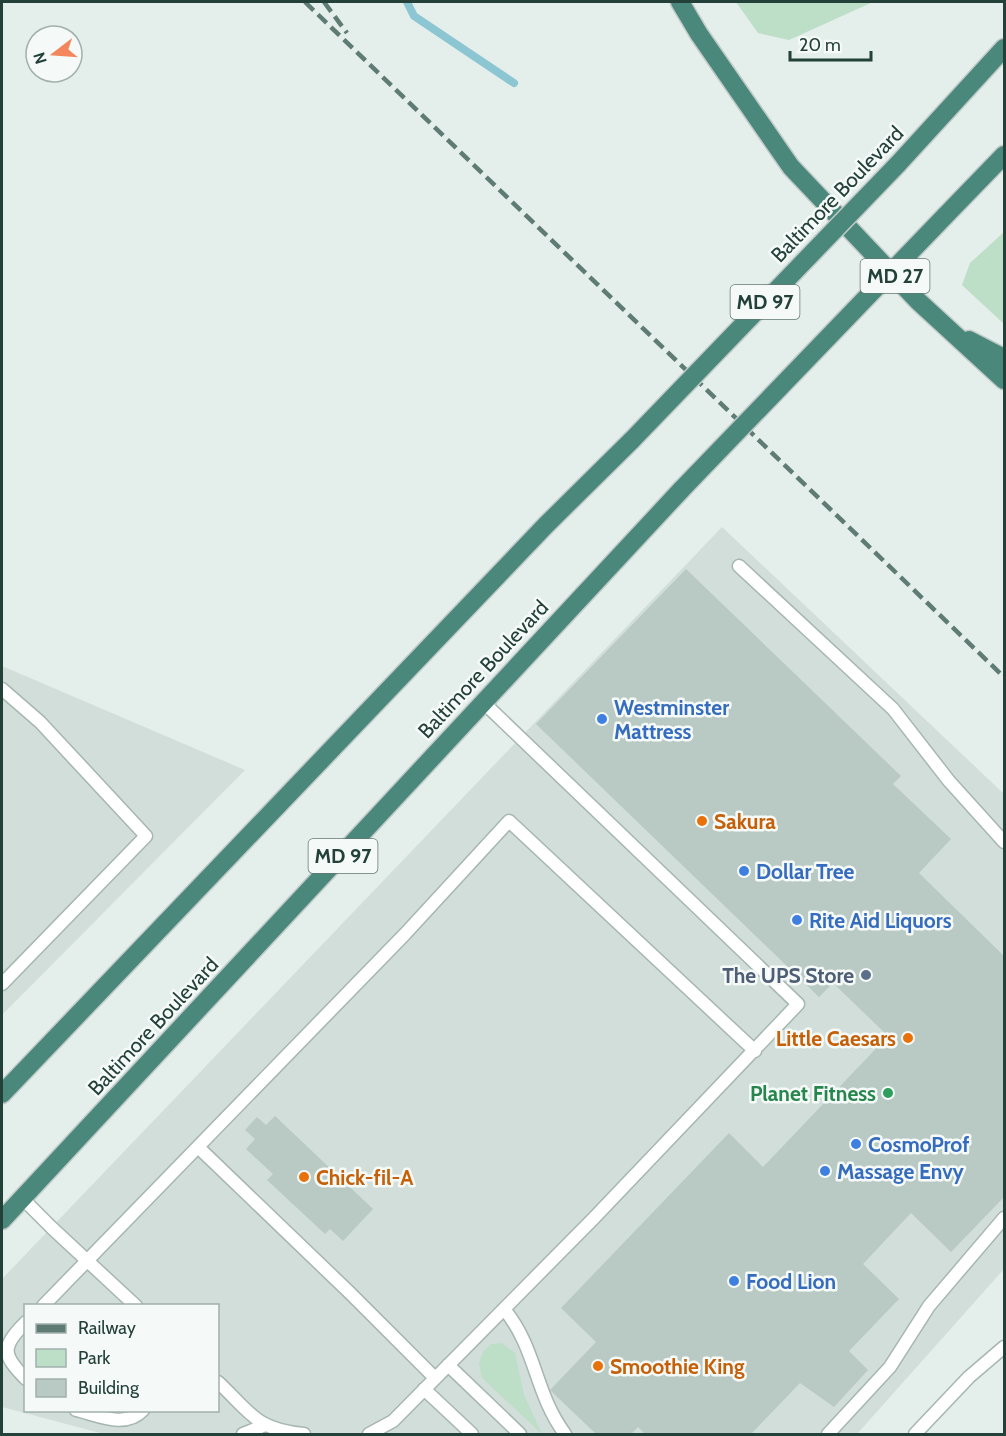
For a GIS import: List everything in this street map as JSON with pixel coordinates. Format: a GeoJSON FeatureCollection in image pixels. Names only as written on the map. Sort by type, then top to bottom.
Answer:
{"type":"FeatureCollection","features":[{"type":"Feature","properties":{"kind":"highway","name":"MD 27"},"geometry":{"type":"LineString","coordinates":[[680,2],[699,34],[791,167],[918,301],[1005,380]]}},
{"type":"Feature","properties":{"kind":"highway"},"geometry":{"type":"LineString","coordinates":[[691,2],[699,34]]}},
{"type":"Feature","properties":{"kind":"highway","name":"Baltimore Boulevard"},"geometry":{"type":"LineString","coordinates":[[2,1094],[546,525],[632,440],[898,164],[1005,48]]}},
{"type":"Feature","properties":{"kind":"highway","name":"Baltimore Boulevard"},"geometry":{"type":"LineString","coordinates":[[2,1220],[682,489],[1005,155]]}},
{"type":"Feature","properties":{"kind":"highway"},"geometry":{"type":"LineString","coordinates":[[953,331],[1005,358]]}},
{"type":"Feature","properties":{"kind":"lane"},"geometry":{"type":"LineString","coordinates":[[739,566],[893,709],[949,781],[1005,842]]}},
{"type":"Feature","properties":{"kind":"lane"},"geometry":{"type":"LineString","coordinates":[[2,689],[40,722],[146,836],[2,984]]}},
{"type":"Feature","properties":{"kind":"lane"},"geometry":{"type":"LineString","coordinates":[[369,1434],[393,1421],[755,1051],[798,1004],[483,702]]}},
{"type":"Feature","properties":{"kind":"lane"},"geometry":{"type":"LineString","coordinates":[[44,1304],[405,934],[509,821],[755,1051]]}},
{"type":"Feature","properties":{"kind":"lane"},"geometry":{"type":"LineString","coordinates":[[198,1147],[435,1378]]}},
{"type":"Feature","properties":{"kind":"lane"},"geometry":{"type":"LineString","coordinates":[[22,1198],[135,1304]]}},
{"type":"Feature","properties":{"kind":"lane"},"geometry":{"type":"LineString","coordinates":[[828,1434],[890,1367],[929,1306],[1005,1218]]}},
{"type":"Feature","properties":{"kind":"lane"},"geometry":{"type":"LineString","coordinates":[[504,1309],[518,1326],[526,1343],[541,1393],[565,1434]]}},
{"type":"Feature","properties":{"kind":"lane"},"geometry":{"type":"LineString","coordinates":[[24,1324],[12,1336],[7,1350],[10,1364],[24,1378]]}},
{"type":"Feature","properties":{"kind":"lane"},"geometry":{"type":"LineString","coordinates":[[915,1434],[969,1377],[1005,1347]]}},
{"type":"Feature","properties":{"kind":"lane"},"geometry":{"type":"LineString","coordinates":[[448,1365],[520,1434]]}},
{"type":"Feature","properties":{"kind":"lane"},"geometry":{"type":"LineString","coordinates":[[219,1383],[264,1430]]}},
{"type":"Feature","properties":{"kind":"lane"},"geometry":{"type":"LineString","coordinates":[[424,1389],[472,1434]]}},
{"type":"Feature","properties":{"kind":"lane"},"geometry":{"type":"LineString","coordinates":[[85,1412],[120,1420],[128,1420],[140,1412]]}},
{"type":"Feature","properties":{"kind":"lane"},"geometry":{"type":"LineString","coordinates":[[243,1434],[264,1430],[304,1434]]}},
{"type":"Feature","properties":{"kind":"shaded area"},"geometry":{"type":"Polygon","coordinates":[[[722,527],[1004,794],[1004,1269],[857,1434],[104,1434],[2,1407],[2,1279],[722,527]]]}},
{"type":"Feature","properties":{"kind":"shaded area"},"geometry":{"type":"Polygon","coordinates":[[[2,666],[245,770],[2,1015],[2,666]]]}},
{"type":"Feature","properties":{"kind":"green space"},"geometry":{"type":"Polygon","coordinates":[[[736,2],[873,2],[789,40],[758,33],[736,2]]]}},
{"type":"Feature","properties":{"kind":"green space"},"geometry":{"type":"Polygon","coordinates":[[[1004,232],[1004,324],[962,285],[970,263],[1004,232]]]}},
{"type":"Feature","properties":{"kind":"green space"},"geometry":{"type":"Polygon","coordinates":[[[502,1343],[515,1353],[524,1395],[542,1434],[482,1378],[479,1363],[483,1352],[491,1344],[502,1343]]]}},
{"type":"Feature","properties":{"kind":"building"},"geometry":{"type":"Polygon","coordinates":[[[686,569],[901,776],[893,784],[951,839],[919,873],[1004,956],[1004,1197],[951,1252],[911,1213],[863,1264],[899,1299],[849,1351],[868,1370],[834,1407],[800,1383],[751,1434],[645,1434],[638,1427],[631,1434],[596,1434],[550,1390],[596,1342],[561,1308],[729,1133],[763,1167],[888,1036],[833,983],[819,997],[536,724],[686,569]]]}},
{"type":"Feature","properties":{"kind":"building","name":"Chick-fil-A"},"geometry":{"type":"Polygon","coordinates":[[[275,1116],[373,1209],[343,1241],[330,1229],[325,1234],[267,1180],[273,1174],[246,1149],[255,1139],[245,1130],[257,1117],[266,1125],[275,1116]]]}},
{"type":"Feature","properties":{"kind":"waterway"},"geometry":{"type":"LineString","coordinates":[[407,2],[414,16],[514,83]]}},
{"type":"Feature","properties":{"kind":"railway"},"geometry":{"type":"LineString","coordinates":[[305,2],[1004,677]]}},
{"type":"Feature","properties":{"kind":"railway"},"geometry":{"type":"LineString","coordinates":[[324,2],[347,33]]}},
{"type":"Feature","properties":{"kind":"place","name":"Westminster Mattress"},"geometry":{"type":"Point","coordinates":[602,719]}},
{"type":"Feature","properties":{"kind":"place","name":"Sakura"},"geometry":{"type":"Point","coordinates":[702,821]}},
{"type":"Feature","properties":{"kind":"place","name":"Dollar Tree"},"geometry":{"type":"Point","coordinates":[744,871]}},
{"type":"Feature","properties":{"kind":"place","name":"Rite Aid Liquors"},"geometry":{"type":"Point","coordinates":[797,920]}},
{"type":"Feature","properties":{"kind":"place","name":"The UPS Store"},"geometry":{"type":"Point","coordinates":[866,975]}},
{"type":"Feature","properties":{"kind":"place","name":"Little Caesars"},"geometry":{"type":"Point","coordinates":[908,1038]}},
{"type":"Feature","properties":{"kind":"place","name":"Planet Fitness"},"geometry":{"type":"Point","coordinates":[888,1093]}},
{"type":"Feature","properties":{"kind":"place","name":"CosmoProf"},"geometry":{"type":"Point","coordinates":[856,1144]}},
{"type":"Feature","properties":{"kind":"place","name":"Massage Envy"},"geometry":{"type":"Point","coordinates":[825,1171]}},
{"type":"Feature","properties":{"kind":"place","name":"Chick-fil-A"},"geometry":{"type":"Point","coordinates":[304,1177]}},
{"type":"Feature","properties":{"kind":"place","name":"Food Lion"},"geometry":{"type":"Point","coordinates":[734,1281]}},
{"type":"Feature","properties":{"kind":"place","name":"Smoothie King"},"geometry":{"type":"Point","coordinates":[598,1366]}}]}
